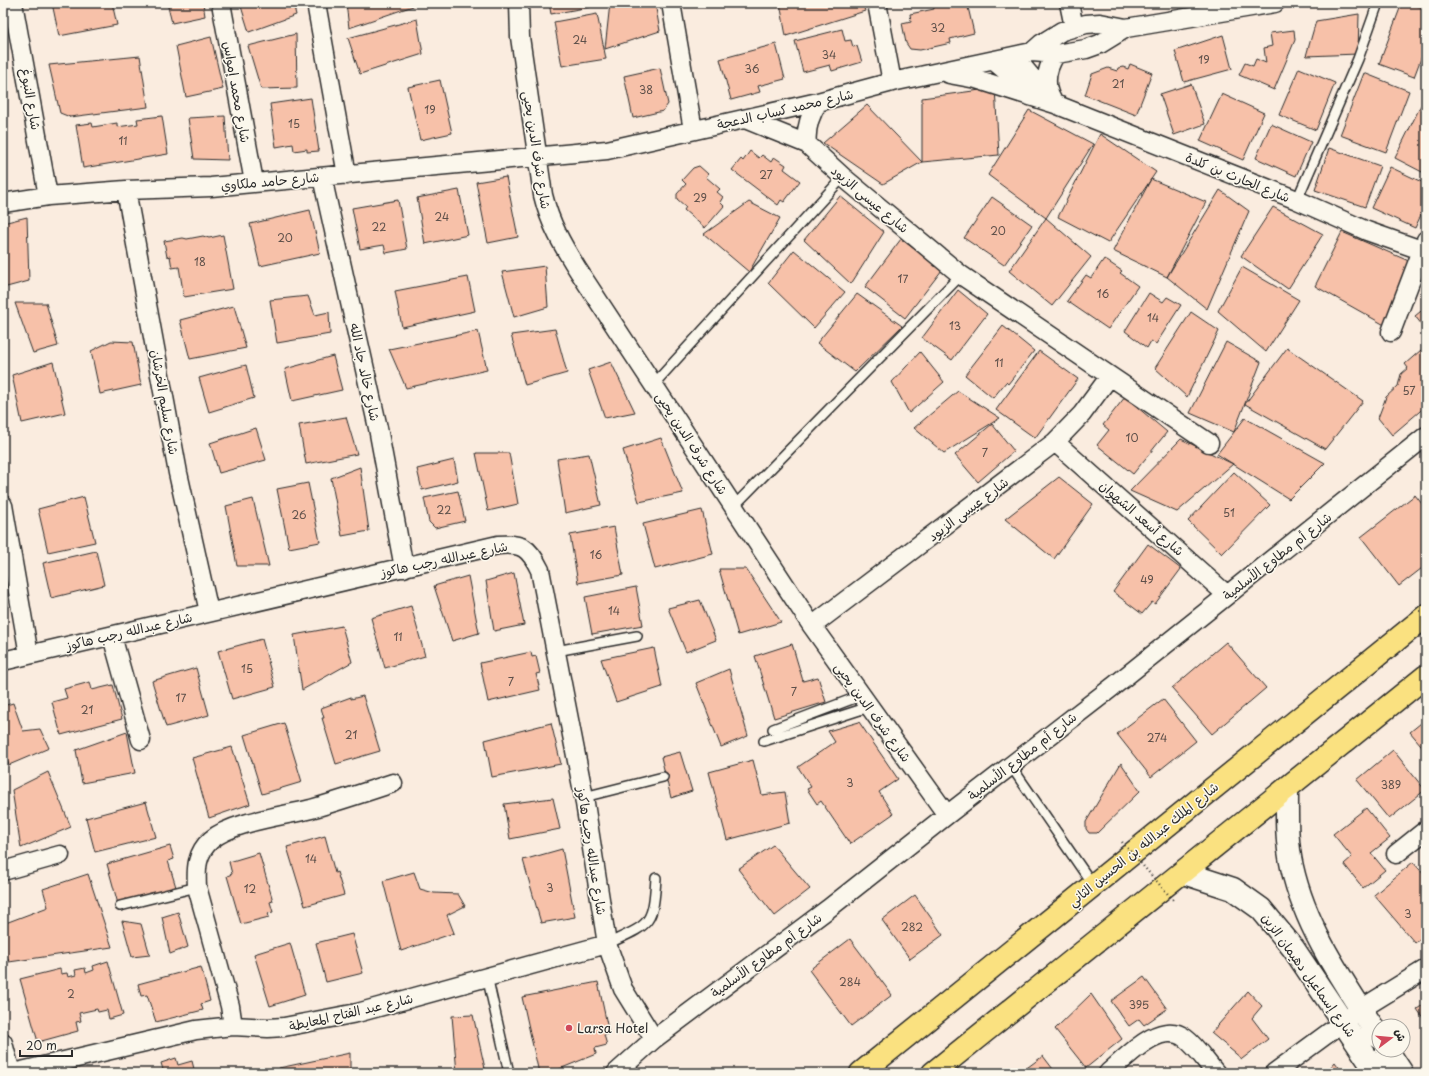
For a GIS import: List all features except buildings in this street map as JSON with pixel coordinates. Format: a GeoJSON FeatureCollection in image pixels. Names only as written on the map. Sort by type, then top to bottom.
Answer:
{"type":"FeatureCollection","features":[{"type":"Feature","properties":{"kind":"highway","name":"شارع الملك عبدالله بن الحسين الثاني"},"geometry":{"type":"LineString","coordinates":[[861,1073],[1426,616]]}},
{"type":"Feature","properties":{"kind":"highway"},"geometry":{"type":"LineString","coordinates":[[933,1073],[1184,873],[1426,676]]}},
{"type":"Feature","properties":{"kind":"street","name":"شارع النبوغ"},"geometry":{"type":"LineString","coordinates":[[13,3],[48,196]]}},
{"type":"Feature","properties":{"kind":"street","name":"شارع محمد إمواس"},"geometry":{"type":"LineString","coordinates":[[221,3],[254,182]]}},
{"type":"Feature","properties":{"kind":"street"},"geometry":{"type":"LineString","coordinates":[[316,3],[347,175]]}},
{"type":"Feature","properties":{"kind":"street","name":"شارع شرف الدين يحيى"},"geometry":{"type":"LineString","coordinates":[[509,3],[512,20],[520,37]]}},
{"type":"Feature","properties":{"kind":"street","name":"شارع شرف الدين يحيى"},"geometry":{"type":"LineString","coordinates":[[520,3],[520,37],[537,156],[548,214],[555,233],[812,626],[946,815]]}},
{"type":"Feature","properties":{"kind":"street"},"geometry":{"type":"LineString","coordinates":[[671,3],[693,130]]}},
{"type":"Feature","properties":{"kind":"street"},"geometry":{"type":"LineString","coordinates":[[877,3],[892,82]]}},
{"type":"Feature","properties":{"kind":"street"},"geometry":{"type":"LineString","coordinates":[[1069,3],[1074,27]]}},
{"type":"Feature","properties":{"kind":"street","name":"شارع محمد كساب الدعجة"},"geometry":{"type":"LineString","coordinates":[[1032,52],[1051,37],[1074,27],[1100,23],[1126,28],[1275,3]]}},
{"type":"Feature","properties":{"kind":"street","name":"شارع محمد كساب الدعجة"},"geometry":{"type":"LineString","coordinates":[[537,156],[606,150],[818,102],[892,82],[1032,52],[1056,54],[1086,49],[1100,44],[1126,28]]}},
{"type":"Feature","properties":{"kind":"street"},"geometry":{"type":"LineString","coordinates":[[1055,104],[1049,95],[1046,84],[1047,74],[1056,54]]}},
{"type":"Feature","properties":{"kind":"street","name":"شارع الحارث بن كلدة"},"geometry":{"type":"LineString","coordinates":[[1014,56],[1055,104]]}},
{"type":"Feature","properties":{"kind":"street","name":"شارع الحارث بن كلدة"},"geometry":{"type":"LineString","coordinates":[[994,61],[1027,89],[1055,104]]}},
{"type":"Feature","properties":{"kind":"street","name":"شارع الحارث بن كلدة"},"geometry":{"type":"LineString","coordinates":[[941,72],[976,79],[1055,104],[1297,200],[1367,230],[1424,245],[1391,332]]}},
{"type":"Feature","properties":{"kind":"street"},"geometry":{"type":"LineString","coordinates":[[807,144],[806,137],[810,116],[818,102]]}},
{"type":"Feature","properties":{"kind":"street","name":"شارع عيسى الزيود"},"geometry":{"type":"LineString","coordinates":[[745,119],[807,144],[843,177],[961,275],[1209,443]]}},
{"type":"Feature","properties":{"kind":"street","name":"شارع حامد ملكاوي"},"geometry":{"type":"LineString","coordinates":[[3,203],[48,196],[126,190],[211,187],[537,156]]}},
{"type":"Feature","properties":{"kind":"street","name":"شارع خالد جاد الله"},"geometry":{"type":"LineString","coordinates":[[322,177],[378,428],[404,568]]}},
{"type":"Feature","properties":{"kind":"street","name":"شارع سليم الخرشان"},"geometry":{"type":"LineString","coordinates":[[126,190],[178,473],[209,612]]}},
{"type":"Feature","properties":{"kind":"street","name":"شارع عيسى الزيود"},"geometry":{"type":"LineString","coordinates":[[812,626],[1055,442],[1082,414],[1110,376]]}},
{"type":"Feature","properties":{"kind":"street","name":"شارع أم مطاوع الأسلمية"},"geometry":{"type":"LineString","coordinates":[[616,1073],[654,1039],[828,909],[946,815],[1011,766],[1426,436]]}},
{"type":"Feature","properties":{"kind":"street","name":"شارع أسعد الشهوان"},"geometry":{"type":"LineString","coordinates":[[1055,442],[1227,595]]}},
{"type":"Feature","properties":{"kind":"street"},"geometry":{"type":"LineString","coordinates":[[3,505],[29,655]]}},
{"type":"Feature","properties":{"kind":"street","name":"شارع عبدالله رجب هاكوز"},"geometry":{"type":"LineString","coordinates":[[3,661],[498,545],[518,545],[527,550],[534,557],[540,570],[584,797],[607,944],[623,989],[654,1039]]}},
{"type":"Feature","properties":{"kind":"street"},"geometry":{"type":"LineString","coordinates":[[112,636],[141,740]]}},
{"type":"Feature","properties":{"kind":"street"},"geometry":{"type":"LineString","coordinates":[[233,1026],[230,1006],[197,887],[196,871],[201,850],[220,832],[345,798],[393,783]]}},
{"type":"Feature","properties":{"kind":"street","name":"شارع إسماعيل دهيمان الزبن"},"geometry":{"type":"LineString","coordinates":[[1287,788],[1289,851],[1298,891],[1319,940],[1371,1025]]}},
{"type":"Feature","properties":{"kind":"street"},"geometry":{"type":"LineString","coordinates":[[1396,854],[1426,830]]}},
{"type":"Feature","properties":{"kind":"street"},"geometry":{"type":"LineString","coordinates":[[3,871],[60,855]]}},
{"type":"Feature","properties":{"kind":"street","name":"شارع إسماعيل دهيمان الزبن"},"geometry":{"type":"LineString","coordinates":[[1184,873],[1233,889],[1261,909],[1293,948],[1378,1073]]}},
{"type":"Feature","properties":{"kind":"street","name":"شارع عبد الفتاح المعايطة"},"geometry":{"type":"LineString","coordinates":[[12,1073],[196,1030],[233,1026],[268,1028],[306,1024],[356,1013],[607,944]]}},
{"type":"Feature","properties":{"kind":"street"},"geometry":{"type":"LineString","coordinates":[[1274,1073],[1361,1009],[1426,968]]}},
{"type":"Feature","properties":{"kind":"street"},"geometry":{"type":"LineString","coordinates":[[1108,1073],[1151,1038],[1161,1033],[1171,1032],[1186,1039],[1216,1073]]}},
{"type":"Feature","properties":{"kind":"street"},"geometry":{"type":"LineString","coordinates":[[3,1043],[12,1073]]}},
{"type":"Feature","properties":{"kind":"street"},"geometry":{"type":"LineString","coordinates":[[1392,1058],[1402,1073]]}},
{"type":"Feature","properties":{"kind":"lane"},"geometry":{"type":"LineString","coordinates":[[1297,200],[1358,59],[1378,3]]}},
{"type":"Feature","properties":{"kind":"lane"},"geometry":{"type":"LineString","coordinates":[[653,385],[843,177]]}},
{"type":"Feature","properties":{"kind":"lane"},"geometry":{"type":"LineString","coordinates":[[733,507],[961,275]]}},
{"type":"Feature","properties":{"kind":"lane"},"geometry":{"type":"LineString","coordinates":[[556,651],[637,636]]}},
{"type":"Feature","properties":{"kind":"lane"},"geometry":{"type":"LineString","coordinates":[[773,729],[864,701]]}},
{"type":"Feature","properties":{"kind":"lane"},"geometry":{"type":"LineString","coordinates":[[764,741],[864,701]]}},
{"type":"Feature","properties":{"kind":"lane"},"geometry":{"type":"LineString","coordinates":[[1011,766],[1093,885]]}},
{"type":"Feature","properties":{"kind":"lane"},"geometry":{"type":"LineString","coordinates":[[584,797],[663,777]]}},
{"type":"Feature","properties":{"kind":"lane"},"geometry":{"type":"LineString","coordinates":[[607,944],[642,927],[649,919],[654,907],[656,878]]}},
{"type":"Feature","properties":{"kind":"lane"},"geometry":{"type":"LineString","coordinates":[[120,906],[197,887]]}},
{"type":"Feature","properties":{"kind":"lane"},"geometry":{"type":"LineString","coordinates":[[487,976],[510,1073]]}},
{"type":"Feature","properties":{"kind":"path"},"geometry":{"type":"LineString","coordinates":[[1122,842],[1175,902]]}},
{"type":"Feature","properties":{"kind":"place","name":"Larsa Hotel"},"geometry":{"type":"Point","coordinates":[569,1028]}}]}
